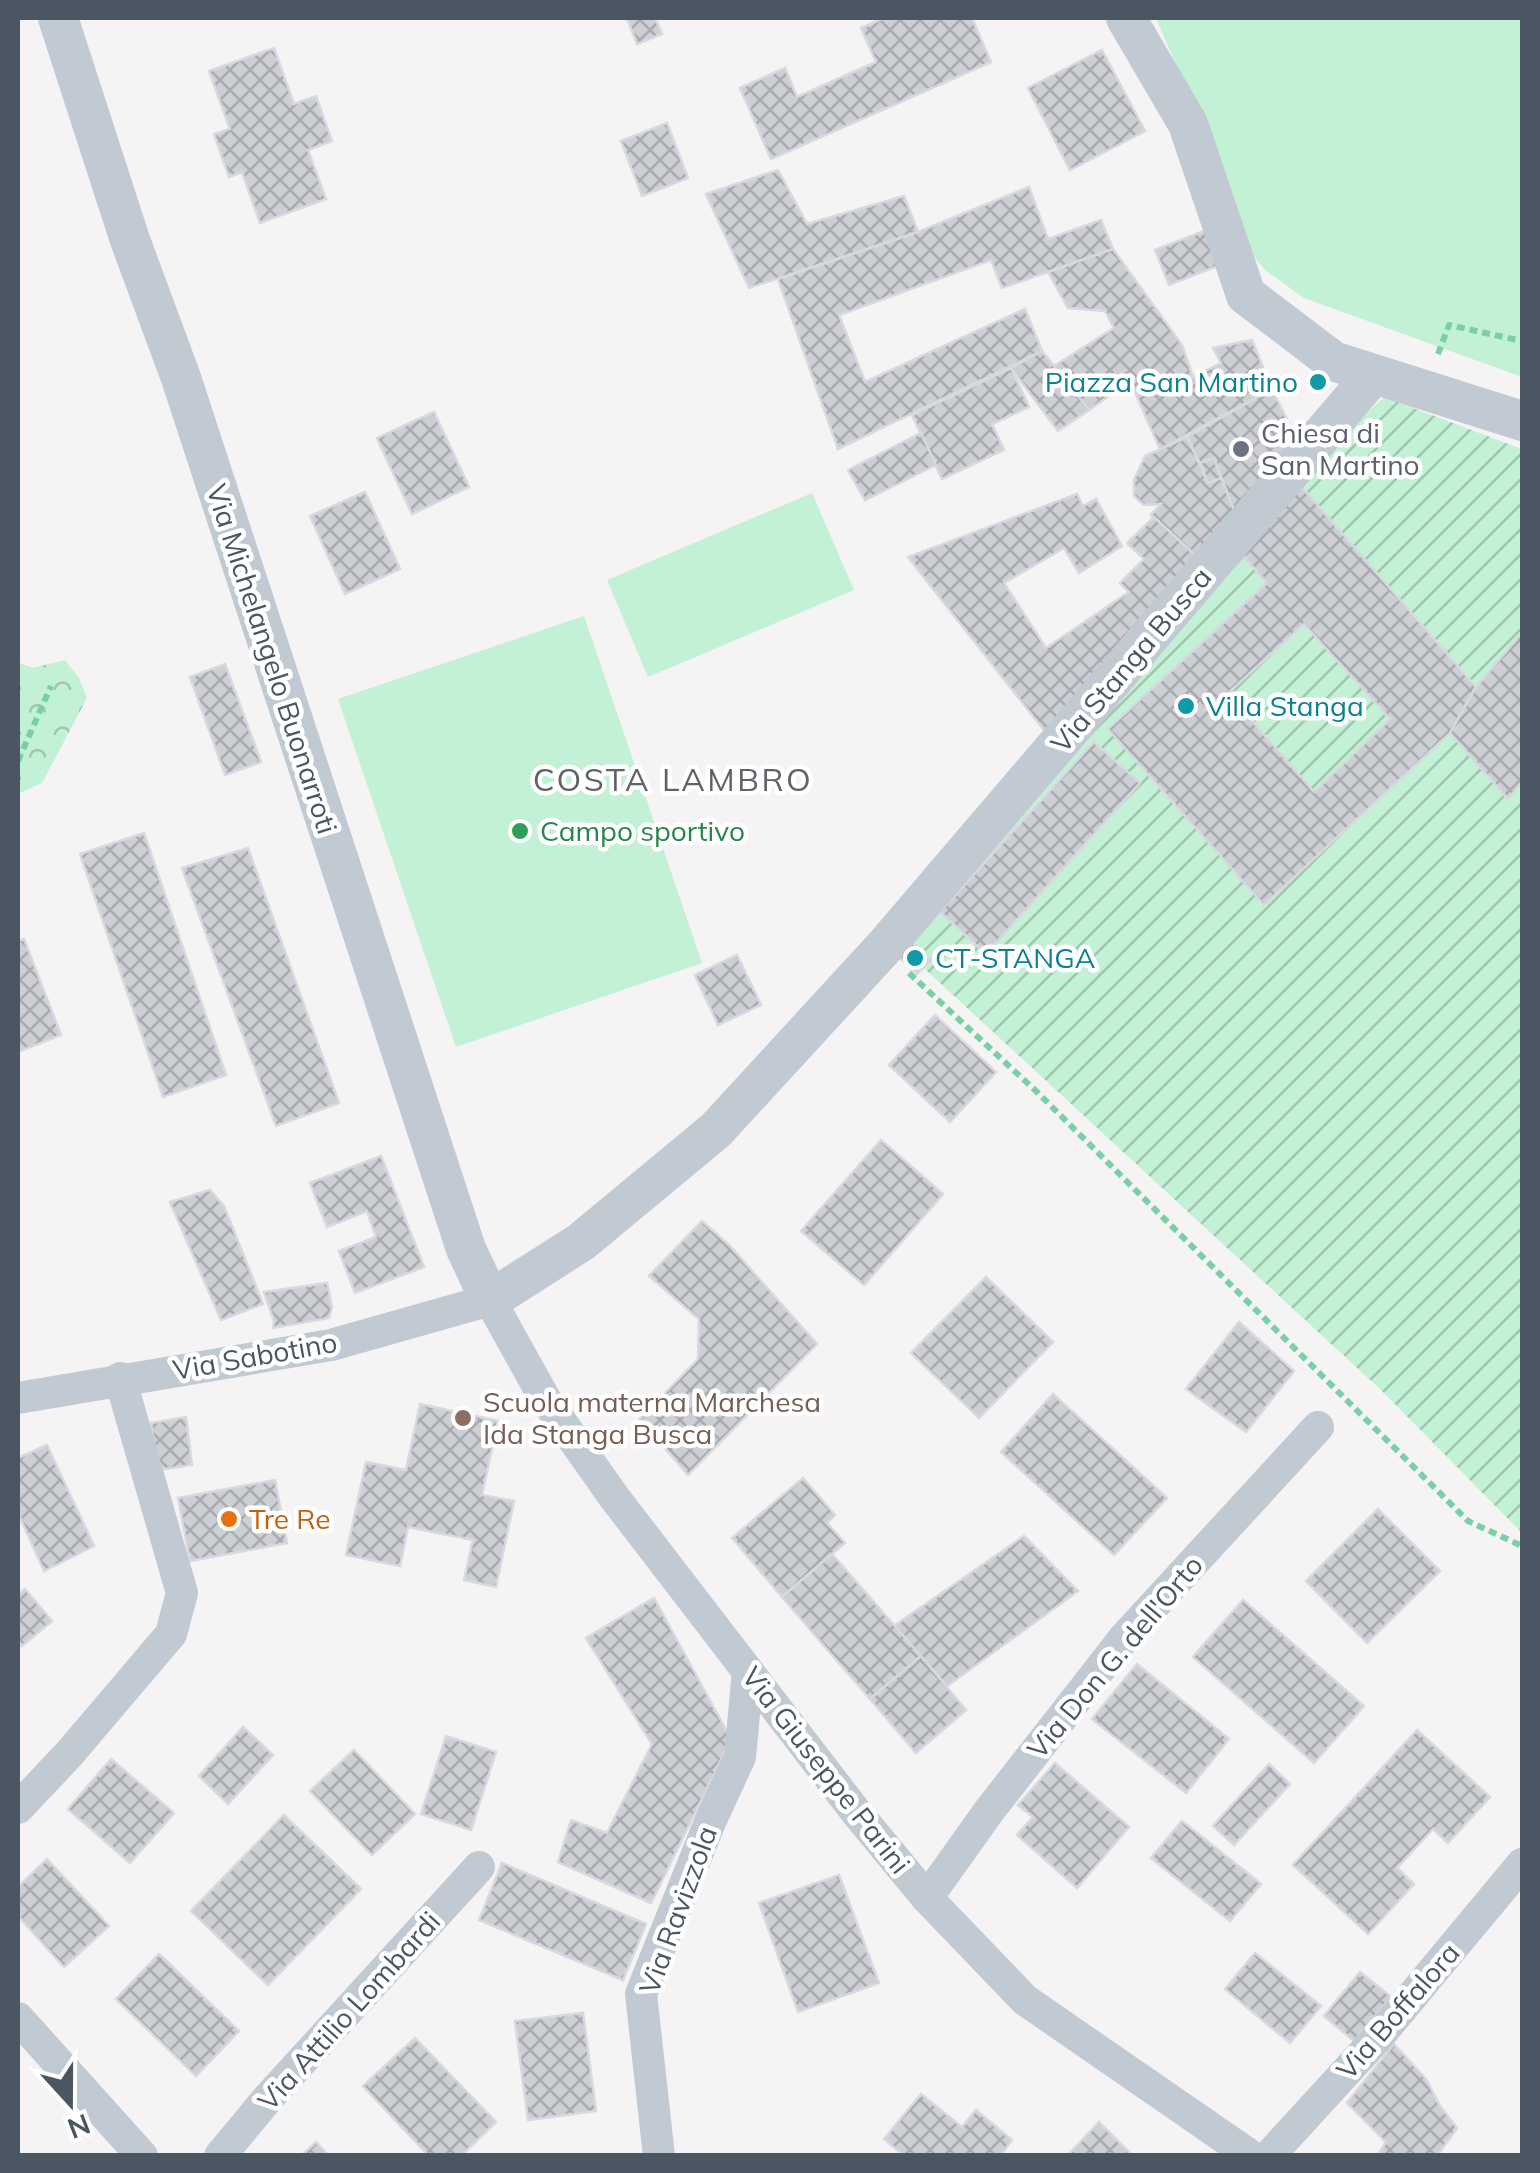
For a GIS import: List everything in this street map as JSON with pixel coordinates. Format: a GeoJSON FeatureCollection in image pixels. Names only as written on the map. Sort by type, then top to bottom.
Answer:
{"type":"FeatureCollection","features":[{"type":"Feature","properties":{"kind":"street","name":"Via Michelangelo Buonarroti"},"geometry":{"type":"LineString","coordinates":[[58,18],[136,259],[181,378],[466,1248],[490,1300]]}},
{"type":"Feature","properties":{"kind":"street"},"geometry":{"type":"LineString","coordinates":[[1126,18],[1188,124],[1246,294],[1333,361],[1522,422]]}},
{"type":"Feature","properties":{"kind":"street","name":"Via Stanga Busca"},"geometry":{"type":"LineString","coordinates":[[490,1300],[581,1242],[716,1130],[885,946],[1374,375]]}},
{"type":"Feature","properties":{"kind":"street","name":"Via Sabotino"},"geometry":{"type":"LineString","coordinates":[[18,1398],[120,1378],[332,1346],[490,1300]]}},
{"type":"Feature","properties":{"kind":"street","name":"Via Giuseppe Parini"},"geometry":{"type":"LineString","coordinates":[[490,1300],[545,1399],[614,1498],[927,1898],[1025,2000],[1252,2156]]}},
{"type":"Feature","properties":{"kind":"street"},"geometry":{"type":"LineString","coordinates":[[18,1808],[171,1634],[182,1593],[120,1378]]}},
{"type":"Feature","properties":{"kind":"street","name":"Via Don G. dell'Orto"},"geometry":{"type":"LineString","coordinates":[[927,1898],[988,1811],[1124,1638],[1318,1428]]}},
{"type":"Feature","properties":{"kind":"street","name":"Via Ravizzola"},"geometry":{"type":"LineString","coordinates":[[659,2156],[642,1994],[740,1757],[748,1671]]}},
{"type":"Feature","properties":{"kind":"street","name":"Via Boffalora"},"geometry":{"type":"LineString","coordinates":[[1269,2156],[1379,2036],[1522,1864]]}},
{"type":"Feature","properties":{"kind":"street","name":"Via Attilio Lombardi"},"geometry":{"type":"LineString","coordinates":[[220,2156],[268,2098],[480,1867]]}},
{"type":"Feature","properties":{"kind":"street"},"geometry":{"type":"LineString","coordinates":[[18,2018],[142,2156]]}},
{"type":"Feature","properties":{"kind":"path"},"geometry":{"type":"LineString","coordinates":[[1449,324],[1522,341]]}},
{"type":"Feature","properties":{"kind":"path"},"geometry":{"type":"LineString","coordinates":[[18,761],[51,686]]}},
{"type":"Feature","properties":{"kind":"path"},"geometry":{"type":"LineString","coordinates":[[885,946],[1468,1521],[1522,1546]]}},
{"type":"Feature","properties":{"kind":"green space"},"geometry":{"type":"Polygon","coordinates":[[[1156,18],[1522,18],[1522,377],[1304,298],[1265,270],[1249,251],[1156,18]]]}},
{"type":"Feature","properties":{"kind":"green space"},"geometry":{"type":"Polygon","coordinates":[[[1384,397],[1522,449],[1522,1533],[1381,1390],[900,946],[1307,470],[1384,397]]]}},
{"type":"Feature","properties":{"kind":"green space"},"geometry":{"type":"Polygon","coordinates":[[[812,493],[854,590],[648,677],[607,580],[812,493]]]}},
{"type":"Feature","properties":{"kind":"green space","name":"Campo sportivo"},"geometry":{"type":"Polygon","coordinates":[[[584,616],[702,963],[456,1047],[338,699],[584,616]]]}},
{"type":"Feature","properties":{"kind":"green space"},"geometry":{"type":"Polygon","coordinates":[[[65,660],[79,678],[87,698],[42,783],[20,793],[18,798],[18,662],[32,668],[65,660]]]}},
{"type":"Feature","properties":{"kind":"building"},"geometry":{"type":"Polygon","coordinates":[[[627,18],[655,18],[662,34],[637,44],[627,18]]]}},
{"type":"Feature","properties":{"kind":"building"},"geometry":{"type":"Polygon","coordinates":[[[884,18],[972,18],[991,62],[771,159],[740,88],[785,68],[797,97],[876,62],[861,28],[884,18]]]}},
{"type":"Feature","properties":{"kind":"building"},"geometry":{"type":"Polygon","coordinates":[[[274,48],[294,104],[316,96],[332,141],[308,150],[326,199],[260,223],[242,172],[229,177],[214,134],[230,129],[209,71],[274,48]]]}},
{"type":"Feature","properties":{"kind":"building"},"geometry":{"type":"Polygon","coordinates":[[[1102,50],[1145,131],[1070,170],[1028,88],[1102,50]]]}},
{"type":"Feature","properties":{"kind":"building"},"geometry":{"type":"Polygon","coordinates":[[[667,123],[688,178],[642,196],[621,141],[667,123]]]}},
{"type":"Feature","properties":{"kind":"building"},"geometry":{"type":"Polygon","coordinates":[[[778,170],[807,224],[904,196],[918,232],[749,288],[706,194],[778,170]]]}},
{"type":"Feature","properties":{"kind":"building"},"geometry":{"type":"Polygon","coordinates":[[[1029,187],[1048,239],[1101,220],[1113,249],[1002,288],[991,260],[839,315],[865,382],[1025,309],[1042,351],[838,449],[778,279],[918,232],[1029,187]]]}},
{"type":"Feature","properties":{"kind":"building"},"geometry":{"type":"Polygon","coordinates":[[[1219,225],[1233,260],[1169,285],[1155,250],[1219,225]]]}},
{"type":"Feature","properties":{"kind":"building"},"geometry":{"type":"Polygon","coordinates":[[[1113,249],[1182,345],[1193,377],[1221,363],[1213,348],[1252,340],[1272,389],[1160,449],[1130,381],[1089,410],[1054,366],[1114,328],[1105,311],[1068,308],[1048,272],[1113,249]]]}},
{"type":"Feature","properties":{"kind":"building"},"geometry":{"type":"Polygon","coordinates":[[[1042,351],[1089,410],[1058,431],[1011,368],[1042,351]]]}},
{"type":"Feature","properties":{"kind":"building"},"geometry":{"type":"Polygon","coordinates":[[[1011,368],[1029,407],[992,424],[1004,450],[942,479],[912,415],[1011,368]]]}},
{"type":"Feature","properties":{"kind":"building","name":"Chiesa di San Martino"},"geometry":{"type":"Polygon","coordinates":[[[1272,389],[1297,440],[1234,510],[1214,458],[1200,463],[1187,437],[1272,389]]]}},
{"type":"Feature","properties":{"kind":"building"},"geometry":{"type":"Polygon","coordinates":[[[434,412],[469,487],[412,514],[377,438],[434,412]]]}},
{"type":"Feature","properties":{"kind":"building"},"geometry":{"type":"Polygon","coordinates":[[[921,433],[936,465],[865,500],[848,470],[921,433]]]}},
{"type":"Feature","properties":{"kind":"building"},"geometry":{"type":"Polygon","coordinates":[[[1187,437],[1208,483],[1221,478],[1234,510],[1197,557],[1151,515],[1161,504],[1144,505],[1134,496],[1134,480],[1145,456],[1187,437]]]}},
{"type":"Feature","properties":{"kind":"building"},"geometry":{"type":"Polygon","coordinates":[[[1214,458],[1221,478],[1208,483],[1200,463],[1214,458]]]}},
{"type":"Feature","properties":{"kind":"building","name":"Villa Stanga"},"geometry":{"type":"Polygon","coordinates":[[[1300,485],[1476,687],[1450,733],[1264,905],[1108,729],[1267,583],[1238,550],[1300,485]],[[1304,624],[1228,693],[1314,792],[1390,719],[1304,624]]]}},
{"type":"Feature","properties":{"kind":"building"},"geometry":{"type":"Polygon","coordinates":[[[365,492],[400,569],[345,594],[310,516],[365,492]]]}},
{"type":"Feature","properties":{"kind":"building"},"geometry":{"type":"Polygon","coordinates":[[[1077,494],[1083,506],[1096,499],[1122,546],[1079,573],[1064,548],[1004,583],[1046,648],[1129,592],[1120,583],[1144,559],[1127,543],[1154,517],[1197,557],[1054,743],[908,557],[1077,494]]]}},
{"type":"Feature","properties":{"kind":"building"},"geometry":{"type":"Polygon","coordinates":[[[1522,633],[1522,782],[1508,799],[1450,733],[1476,687],[1522,633]]]}},
{"type":"Feature","properties":{"kind":"building"},"geometry":{"type":"Polygon","coordinates":[[[225,664],[261,762],[225,775],[190,677],[225,664]]]}},
{"type":"Feature","properties":{"kind":"building"},"geometry":{"type":"Polygon","coordinates":[[[1094,742],[1140,783],[986,954],[940,912],[1094,742]]]}},
{"type":"Feature","properties":{"kind":"building"},"geometry":{"type":"Polygon","coordinates":[[[144,833],[226,1075],[163,1097],[80,854],[144,833]]]}},
{"type":"Feature","properties":{"kind":"building"},"geometry":{"type":"Polygon","coordinates":[[[248,848],[339,1103],[276,1126],[182,868],[248,848]]]}},
{"type":"Feature","properties":{"kind":"building"},"geometry":{"type":"Polygon","coordinates":[[[24,939],[61,1035],[18,1052],[18,941],[24,939]]]}},
{"type":"Feature","properties":{"kind":"building","name":"CT-STANGA"},"geometry":{"type":"Polygon","coordinates":[[[912,942],[931,960],[917,974],[898,956],[912,942]]]}},
{"type":"Feature","properties":{"kind":"building"},"geometry":{"type":"Polygon","coordinates":[[[737,955],[761,1005],[718,1025],[695,975],[737,955]]]}},
{"type":"Feature","properties":{"kind":"building"},"geometry":{"type":"Polygon","coordinates":[[[935,1015],[996,1072],[950,1122],[889,1065],[935,1015]]]}},
{"type":"Feature","properties":{"kind":"building"},"geometry":{"type":"Polygon","coordinates":[[[881,1140],[943,1194],[864,1285],[801,1231],[881,1140]]]}},
{"type":"Feature","properties":{"kind":"building"},"geometry":{"type":"Polygon","coordinates":[[[381,1156],[424,1267],[355,1293],[339,1251],[376,1237],[367,1211],[327,1227],[310,1183],[381,1156]]]}},
{"type":"Feature","properties":{"kind":"building"},"geometry":{"type":"Polygon","coordinates":[[[210,1190],[224,1206],[263,1304],[221,1320],[170,1202],[210,1190]]]}},
{"type":"Feature","properties":{"kind":"building"},"geometry":{"type":"Polygon","coordinates":[[[702,1221],[729,1245],[817,1344],[688,1475],[640,1419],[698,1359],[699,1319],[649,1276],[702,1221]]]}},
{"type":"Feature","properties":{"kind":"building"},"geometry":{"type":"Polygon","coordinates":[[[986,1277],[1053,1342],[979,1418],[911,1353],[986,1277]]]}},
{"type":"Feature","properties":{"kind":"building"},"geometry":{"type":"Polygon","coordinates":[[[327,1283],[332,1307],[329,1318],[273,1328],[264,1292],[327,1283]]]}},
{"type":"Feature","properties":{"kind":"building"},"geometry":{"type":"Polygon","coordinates":[[[1239,1322],[1294,1371],[1246,1432],[1186,1389],[1239,1322]]]}},
{"type":"Feature","properties":{"kind":"building"},"geometry":{"type":"Polygon","coordinates":[[[1053,1394],[1167,1498],[1114,1555],[1001,1452],[1053,1394]]]}},
{"type":"Feature","properties":{"kind":"building"},"geometry":{"type":"Polygon","coordinates":[[[420,1404],[498,1421],[482,1495],[514,1501],[496,1587],[464,1580],[473,1540],[408,1527],[400,1566],[346,1555],[366,1462],[406,1470],[420,1404]]]}},
{"type":"Feature","properties":{"kind":"building"},"geometry":{"type":"Polygon","coordinates":[[[186,1417],[192,1465],[158,1470],[151,1423],[186,1417]]]}},
{"type":"Feature","properties":{"kind":"building"},"geometry":{"type":"Polygon","coordinates":[[[47,1445],[94,1546],[44,1571],[18,1513],[18,1458],[47,1445]]]}},
{"type":"Feature","properties":{"kind":"building"},"geometry":{"type":"Polygon","coordinates":[[[803,1478],[835,1515],[827,1523],[845,1543],[782,1597],[732,1538],[803,1478]]]}},
{"type":"Feature","properties":{"kind":"building"},"geometry":{"type":"Polygon","coordinates":[[[275,1480],[287,1543],[190,1561],[178,1498],[275,1480]]]}},
{"type":"Feature","properties":{"kind":"building"},"geometry":{"type":"Polygon","coordinates":[[[1378,1509],[1440,1571],[1367,1643],[1306,1581],[1378,1509]]]}},
{"type":"Feature","properties":{"kind":"building"},"geometry":{"type":"Polygon","coordinates":[[[1024,1536],[1078,1591],[947,1686],[894,1626],[1024,1536]]]}},
{"type":"Feature","properties":{"kind":"building"},"geometry":{"type":"Polygon","coordinates":[[[832,1554],[921,1656],[870,1699],[782,1597],[832,1554]]]}},
{"type":"Feature","properties":{"kind":"building"},"geometry":{"type":"Polygon","coordinates":[[[25,1589],[52,1621],[22,1646],[18,1640],[18,1595],[25,1589]]]}},
{"type":"Feature","properties":{"kind":"building"},"geometry":{"type":"Polygon","coordinates":[[[654,1598],[731,1739],[651,1903],[558,1862],[571,1820],[607,1833],[652,1744],[586,1638],[654,1598]]]}},
{"type":"Feature","properties":{"kind":"building"},"geometry":{"type":"Polygon","coordinates":[[[1243,1600],[1364,1706],[1314,1763],[1193,1657],[1243,1600]]]}},
{"type":"Feature","properties":{"kind":"building"},"geometry":{"type":"Polygon","coordinates":[[[921,1656],[966,1710],[916,1753],[870,1699],[921,1656]]]}},
{"type":"Feature","properties":{"kind":"building"},"geometry":{"type":"Polygon","coordinates":[[[1137,1664],[1229,1739],[1186,1793],[1092,1719],[1137,1664]]]}},
{"type":"Feature","properties":{"kind":"building"},"geometry":{"type":"Polygon","coordinates":[[[243,1727],[273,1755],[228,1804],[199,1776],[243,1727]]]}},
{"type":"Feature","properties":{"kind":"building"},"geometry":{"type":"Polygon","coordinates":[[[1417,1730],[1490,1797],[1448,1843],[1433,1829],[1397,1868],[1414,1884],[1368,1934],[1293,1865],[1417,1730]]]}},
{"type":"Feature","properties":{"kind":"building"},"geometry":{"type":"Polygon","coordinates":[[[446,1736],[496,1752],[471,1830],[421,1814],[446,1736]]]}},
{"type":"Feature","properties":{"kind":"building"},"geometry":{"type":"Polygon","coordinates":[[[354,1750],[415,1814],[372,1855],[310,1791],[354,1750]]]}},
{"type":"Feature","properties":{"kind":"building"},"geometry":{"type":"Polygon","coordinates":[[[111,1759],[174,1813],[130,1863],[68,1809],[111,1759]]]}},
{"type":"Feature","properties":{"kind":"building"},"geometry":{"type":"Polygon","coordinates":[[[1055,1763],[1129,1827],[1077,1888],[1017,1835],[1033,1817],[1018,1805],[1055,1763]]]}},
{"type":"Feature","properties":{"kind":"building"},"geometry":{"type":"Polygon","coordinates":[[[1269,1764],[1290,1784],[1234,1845],[1213,1826],[1269,1764]]]}},
{"type":"Feature","properties":{"kind":"building"},"geometry":{"type":"Polygon","coordinates":[[[284,1815],[361,1889],[268,1985],[191,1911],[284,1815]]]}},
{"type":"Feature","properties":{"kind":"building"},"geometry":{"type":"Polygon","coordinates":[[[1182,1821],[1261,1884],[1230,1921],[1151,1858],[1182,1821]]]}},
{"type":"Feature","properties":{"kind":"building"},"geometry":{"type":"Polygon","coordinates":[[[47,1859],[109,1926],[64,1967],[18,1916],[18,1887],[47,1859]]]}},
{"type":"Feature","properties":{"kind":"building"},"geometry":{"type":"Polygon","coordinates":[[[502,1863],[646,1924],[623,1980],[479,1920],[502,1863]]]}},
{"type":"Feature","properties":{"kind":"building"},"geometry":{"type":"Polygon","coordinates":[[[839,1875],[879,1983],[798,2012],[759,1903],[839,1875]]]}},
{"type":"Feature","properties":{"kind":"building"},"geometry":{"type":"Polygon","coordinates":[[[1255,1953],[1321,2006],[1290,2043],[1225,1989],[1255,1953]]]}},
{"type":"Feature","properties":{"kind":"building"},"geometry":{"type":"Polygon","coordinates":[[[159,1954],[239,2031],[196,2076],[116,1999],[159,1954]]]}},
{"type":"Feature","properties":{"kind":"building"},"geometry":{"type":"Polygon","coordinates":[[[1360,1972],[1391,1997],[1354,2041],[1324,2016],[1360,1972]]]}},
{"type":"Feature","properties":{"kind":"building"},"geometry":{"type":"Polygon","coordinates":[[[583,2013],[596,2111],[528,2120],[515,2021],[583,2013]]]}},
{"type":"Feature","properties":{"kind":"building"},"geometry":{"type":"Polygon","coordinates":[[[415,2038],[496,2122],[461,2156],[429,2156],[363,2086],[415,2038]]]}},
{"type":"Feature","properties":{"kind":"building"},"geometry":{"type":"Polygon","coordinates":[[[1394,2044],[1426,2079],[1457,2128],[1437,2156],[1377,2156],[1386,2142],[1347,2103],[1394,2044]]]}},
{"type":"Feature","properties":{"kind":"building"},"geometry":{"type":"Polygon","coordinates":[[[921,2094],[962,2127],[976,2110],[1012,2140],[1000,2156],[904,2156],[884,2139],[921,2094]]]}},
{"type":"Feature","properties":{"kind":"building"},"geometry":{"type":"Polygon","coordinates":[[[1099,2122],[1133,2156],[1067,2156],[1099,2122]]]}},
{"type":"Feature","properties":{"kind":"building"},"geometry":{"type":"Polygon","coordinates":[[[316,2142],[329,2156],[301,2156],[316,2142]]]}},
{"type":"Feature","properties":{"kind":"place","name":"Piazza San Martino"},"geometry":{"type":"Point","coordinates":[1318,382]}},
{"type":"Feature","properties":{"kind":"place","name":"Chiesa di San Martino"},"geometry":{"type":"Point","coordinates":[1241,449]}},
{"type":"Feature","properties":{"kind":"place","name":"Villa Stanga"},"geometry":{"type":"Point","coordinates":[1186,706]}},
{"type":"Feature","properties":{"kind":"place","name":"Campo sportivo"},"geometry":{"type":"Point","coordinates":[520,831]}},
{"type":"Feature","properties":{"kind":"place","name":"CT-STANGA"},"geometry":{"type":"Point","coordinates":[915,958]}},
{"type":"Feature","properties":{"kind":"place","name":"Scuola materna Marchesa Ida Stanga Busca"},"geometry":{"type":"Point","coordinates":[463,1418]}},
{"type":"Feature","properties":{"kind":"place","name":"Tre Re"},"geometry":{"type":"Point","coordinates":[229,1519]}},
{"type":"Feature","properties":{"kind":"district","name":"COSTA LAMBRO"},"geometry":{"type":"Point","coordinates":[673,780]}}]}
